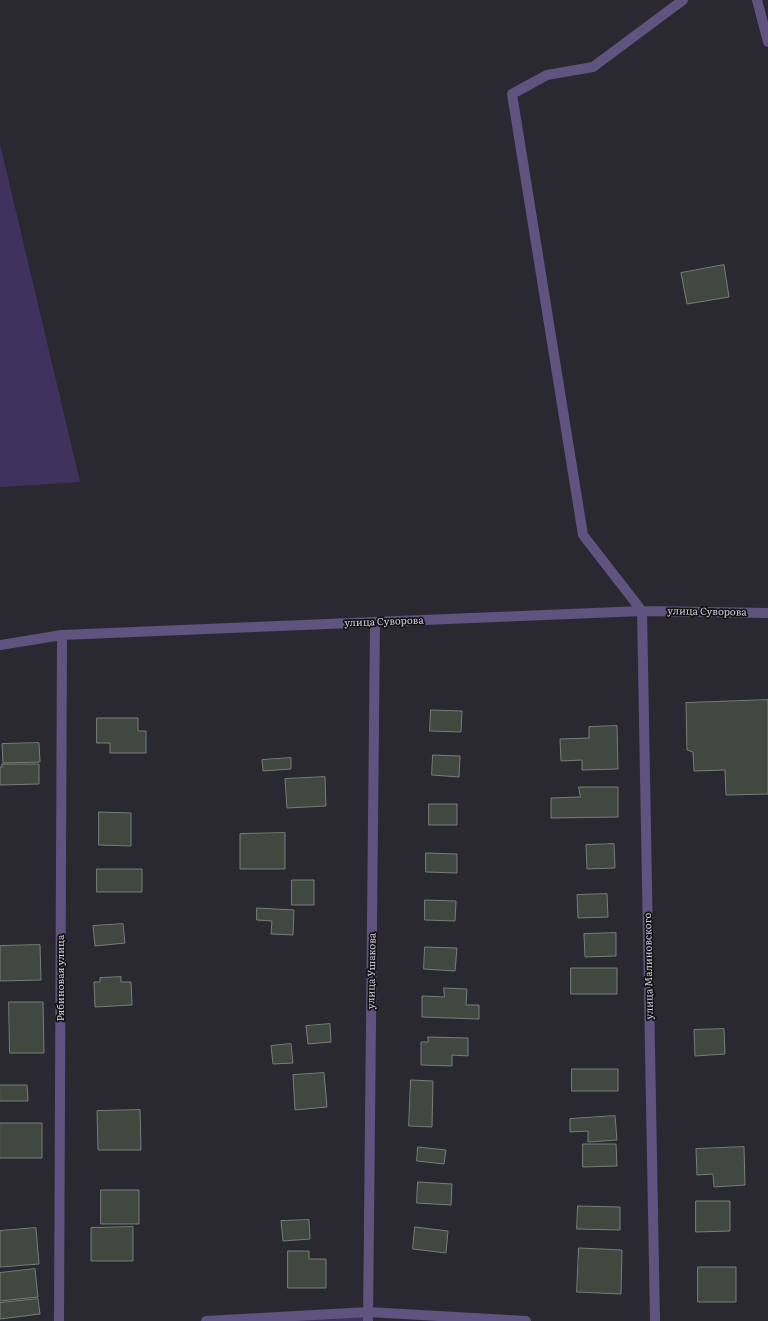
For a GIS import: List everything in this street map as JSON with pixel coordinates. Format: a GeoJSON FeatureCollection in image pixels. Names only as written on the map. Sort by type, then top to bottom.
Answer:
{"type":"FeatureCollection","features":[{"type":"Feature","properties":{"kind":"street"},"geometry":{"type":"LineString","coordinates":[[642,611],[583,535],[512,94],[547,75],[593,67],[683,0]]}},
{"type":"Feature","properties":{"kind":"street"},"geometry":{"type":"LineString","coordinates":[[757,0],[768,42]]}},
{"type":"Feature","properties":{"kind":"street","name":"улица Суворова"},"geometry":{"type":"LineString","coordinates":[[0,645],[62,635],[642,611],[768,613]]}},
{"type":"Feature","properties":{"kind":"street","name":"улица Малиновского"},"geometry":{"type":"LineString","coordinates":[[642,611],[655,1321]]}},
{"type":"Feature","properties":{"kind":"street","name":"улица Ушакова"},"geometry":{"type":"LineString","coordinates":[[368,1317],[375,622]]}},
{"type":"Feature","properties":{"kind":"street","name":"Рябиновая улица"},"geometry":{"type":"LineString","coordinates":[[59,1321],[62,635]]}},
{"type":"Feature","properties":{"kind":"street"},"geometry":{"type":"LineString","coordinates":[[206,1321],[368,1317],[526,1321]]}},
{"type":"Feature","properties":{"kind":"shaded area"},"geometry":{"type":"Polygon","coordinates":[[[0,144],[80,482],[0,487],[0,144]]]}},
{"type":"Feature","properties":{"kind":"shaded area"},"geometry":{"type":"Polygon","coordinates":[[[368,1312],[368,1321],[207,1321],[368,1312]]]}},
{"type":"Feature","properties":{"kind":"building"},"geometry":{"type":"Polygon","coordinates":[[[724,265],[729,297],[687,304],[681,273],[724,265]]]}},
{"type":"Feature","properties":{"kind":"building"},"geometry":{"type":"Polygon","coordinates":[[[768,700],[768,794],[726,795],[725,770],[694,771],[693,752],[687,750],[686,703],[768,700]]]}},
{"type":"Feature","properties":{"kind":"building"},"geometry":{"type":"Polygon","coordinates":[[[431,710],[462,711],[461,732],[430,731],[431,710]]]}},
{"type":"Feature","properties":{"kind":"building"},"geometry":{"type":"Polygon","coordinates":[[[97,718],[138,718],[138,731],[146,731],[146,753],[110,753],[110,743],[97,743],[97,718]]]}},
{"type":"Feature","properties":{"kind":"building"},"geometry":{"type":"Polygon","coordinates":[[[617,726],[618,769],[582,770],[582,760],[561,761],[560,739],[589,738],[589,727],[617,726]]]}},
{"type":"Feature","properties":{"kind":"building"},"geometry":{"type":"Polygon","coordinates":[[[39,743],[40,762],[3,763],[2,744],[39,743]]]}},
{"type":"Feature","properties":{"kind":"building"},"geometry":{"type":"Polygon","coordinates":[[[433,755],[460,756],[459,777],[432,775],[433,755]]]}},
{"type":"Feature","properties":{"kind":"building"},"geometry":{"type":"Polygon","coordinates":[[[291,758],[291,769],[263,771],[262,760],[291,758]]]}},
{"type":"Feature","properties":{"kind":"building"},"geometry":{"type":"Polygon","coordinates":[[[2,764],[39,764],[39,784],[0,785],[0,767],[2,767],[2,764]]]}},
{"type":"Feature","properties":{"kind":"building"},"geometry":{"type":"Polygon","coordinates":[[[325,777],[326,806],[287,808],[285,779],[325,777]]]}},
{"type":"Feature","properties":{"kind":"building"},"geometry":{"type":"Polygon","coordinates":[[[579,787],[618,787],[618,817],[551,818],[551,798],[580,797],[579,787]]]}},
{"type":"Feature","properties":{"kind":"building"},"geometry":{"type":"Polygon","coordinates":[[[429,804],[457,804],[457,825],[429,825],[429,804]]]}},
{"type":"Feature","properties":{"kind":"building"},"geometry":{"type":"Polygon","coordinates":[[[99,812],[131,813],[131,846],[99,845],[99,812]]]}},
{"type":"Feature","properties":{"kind":"building"},"geometry":{"type":"Polygon","coordinates":[[[285,833],[285,869],[240,869],[240,834],[285,833]]]}},
{"type":"Feature","properties":{"kind":"building"},"geometry":{"type":"Polygon","coordinates":[[[614,844],[615,868],[587,869],[586,845],[614,844]]]}},
{"type":"Feature","properties":{"kind":"building"},"geometry":{"type":"Polygon","coordinates":[[[426,853],[457,854],[457,873],[426,872],[426,853]]]}},
{"type":"Feature","properties":{"kind":"building"},"geometry":{"type":"Polygon","coordinates":[[[97,869],[142,869],[142,892],[97,892],[97,869]]]}},
{"type":"Feature","properties":{"kind":"building"},"geometry":{"type":"Polygon","coordinates":[[[292,880],[314,880],[314,905],[292,905],[292,880]]]}},
{"type":"Feature","properties":{"kind":"building"},"geometry":{"type":"Polygon","coordinates":[[[607,894],[608,917],[578,918],[577,895],[607,894]]]}},
{"type":"Feature","properties":{"kind":"building"},"geometry":{"type":"Polygon","coordinates":[[[425,900],[456,901],[455,921],[425,920],[425,900]]]}},
{"type":"Feature","properties":{"kind":"building"},"geometry":{"type":"Polygon","coordinates":[[[257,908],[294,910],[293,935],[271,934],[272,921],[257,920],[257,908]]]}},
{"type":"Feature","properties":{"kind":"building"},"geometry":{"type":"Polygon","coordinates":[[[123,924],[125,943],[95,946],[93,926],[123,924]]]}},
{"type":"Feature","properties":{"kind":"building"},"geometry":{"type":"Polygon","coordinates":[[[616,933],[616,956],[585,957],[584,934],[616,933]]]}},
{"type":"Feature","properties":{"kind":"building"},"geometry":{"type":"Polygon","coordinates":[[[40,945],[41,980],[0,981],[0,946],[40,945]]]}},
{"type":"Feature","properties":{"kind":"building"},"geometry":{"type":"Polygon","coordinates":[[[425,947],[457,948],[455,971],[424,969],[425,947]]]}},
{"type":"Feature","properties":{"kind":"building"},"geometry":{"type":"Polygon","coordinates":[[[571,968],[617,968],[617,994],[571,994],[571,968]]]}},
{"type":"Feature","properties":{"kind":"building"},"geometry":{"type":"Polygon","coordinates":[[[121,977],[121,982],[131,982],[132,1005],[95,1007],[94,982],[100,982],[100,978],[121,977]]]}},
{"type":"Feature","properties":{"kind":"building"},"geometry":{"type":"Polygon","coordinates":[[[444,988],[467,989],[466,1005],[479,1005],[479,1019],[422,1017],[422,996],[444,997],[444,988]]]}},
{"type":"Feature","properties":{"kind":"building"},"geometry":{"type":"Polygon","coordinates":[[[9,1002],[43,1002],[44,1053],[10,1053],[9,1002]]]}},
{"type":"Feature","properties":{"kind":"building"},"geometry":{"type":"Polygon","coordinates":[[[330,1024],[331,1042],[308,1044],[306,1026],[330,1024]]]}},
{"type":"Feature","properties":{"kind":"building"},"geometry":{"type":"Polygon","coordinates":[[[724,1029],[725,1054],[695,1056],[694,1030],[724,1029]]]}},
{"type":"Feature","properties":{"kind":"building"},"geometry":{"type":"Polygon","coordinates":[[[428,1037],[468,1038],[468,1056],[452,1055],[452,1066],[421,1065],[421,1042],[428,1042],[428,1037]]]}},
{"type":"Feature","properties":{"kind":"building"},"geometry":{"type":"Polygon","coordinates":[[[291,1044],[293,1063],[273,1064],[271,1046],[291,1044]]]}},
{"type":"Feature","properties":{"kind":"building"},"geometry":{"type":"Polygon","coordinates":[[[572,1069],[618,1069],[618,1091],[572,1091],[572,1069]]]}},
{"type":"Feature","properties":{"kind":"building"},"geometry":{"type":"Polygon","coordinates":[[[324,1073],[327,1107],[295,1110],[293,1075],[324,1073]]]}},
{"type":"Feature","properties":{"kind":"building"},"geometry":{"type":"Polygon","coordinates":[[[411,1080],[433,1081],[432,1127],[409,1126],[411,1080]]]}},
{"type":"Feature","properties":{"kind":"building"},"geometry":{"type":"Polygon","coordinates":[[[0,1085],[27,1085],[28,1101],[0,1101],[0,1085]]]}},
{"type":"Feature","properties":{"kind":"building"},"geometry":{"type":"Polygon","coordinates":[[[140,1110],[141,1150],[98,1150],[97,1111],[140,1110]]]}},
{"type":"Feature","properties":{"kind":"building"},"geometry":{"type":"Polygon","coordinates":[[[615,1116],[617,1140],[588,1142],[588,1131],[570,1132],[570,1119],[615,1116]]]}},
{"type":"Feature","properties":{"kind":"building"},"geometry":{"type":"Polygon","coordinates":[[[0,1123],[42,1123],[42,1158],[0,1158],[0,1123]]]}},
{"type":"Feature","properties":{"kind":"building"},"geometry":{"type":"Polygon","coordinates":[[[583,1144],[616,1144],[617,1166],[583,1167],[583,1144]]]}},
{"type":"Feature","properties":{"kind":"building"},"geometry":{"type":"Polygon","coordinates":[[[418,1147],[446,1150],[444,1164],[417,1161],[418,1147]]]}},
{"type":"Feature","properties":{"kind":"building"},"geometry":{"type":"Polygon","coordinates":[[[744,1147],[745,1185],[714,1187],[713,1174],[697,1175],[696,1149],[744,1147]]]}},
{"type":"Feature","properties":{"kind":"building"},"geometry":{"type":"Polygon","coordinates":[[[418,1182],[452,1184],[451,1205],[417,1203],[418,1182]]]}},
{"type":"Feature","properties":{"kind":"building"},"geometry":{"type":"Polygon","coordinates":[[[101,1190],[139,1190],[139,1224],[101,1224],[101,1190]]]}},
{"type":"Feature","properties":{"kind":"building"},"geometry":{"type":"Polygon","coordinates":[[[696,1201],[730,1201],[730,1231],[696,1232],[696,1201]]]}},
{"type":"Feature","properties":{"kind":"building"},"geometry":{"type":"Polygon","coordinates":[[[578,1206],[620,1207],[620,1230],[577,1229],[578,1206]]]}},
{"type":"Feature","properties":{"kind":"building"},"geometry":{"type":"Polygon","coordinates":[[[309,1220],[310,1239],[283,1241],[281,1221],[309,1220]]]}},
{"type":"Feature","properties":{"kind":"building"},"geometry":{"type":"Polygon","coordinates":[[[133,1227],[133,1261],[91,1261],[91,1228],[133,1227]]]}},
{"type":"Feature","properties":{"kind":"building"},"geometry":{"type":"Polygon","coordinates":[[[415,1227],[448,1231],[446,1253],[413,1249],[415,1227]]]}},
{"type":"Feature","properties":{"kind":"building"},"geometry":{"type":"Polygon","coordinates":[[[36,1228],[39,1264],[0,1267],[0,1231],[36,1228]]]}},
{"type":"Feature","properties":{"kind":"building"},"geometry":{"type":"Polygon","coordinates":[[[579,1248],[622,1250],[621,1294],[577,1292],[579,1248]]]}},
{"type":"Feature","properties":{"kind":"building"},"geometry":{"type":"Polygon","coordinates":[[[288,1251],[309,1251],[309,1259],[326,1259],[326,1288],[288,1288],[288,1251]]]}},
{"type":"Feature","properties":{"kind":"building"},"geometry":{"type":"Polygon","coordinates":[[[698,1267],[736,1267],[736,1302],[698,1302],[698,1267]]]}},
{"type":"Feature","properties":{"kind":"building"},"geometry":{"type":"Polygon","coordinates":[[[35,1269],[38,1297],[0,1301],[0,1273],[35,1269]]]}},
{"type":"Feature","properties":{"kind":"building"},"geometry":{"type":"Polygon","coordinates":[[[38,1299],[40,1314],[0,1319],[0,1303],[38,1299]]]}}]}
